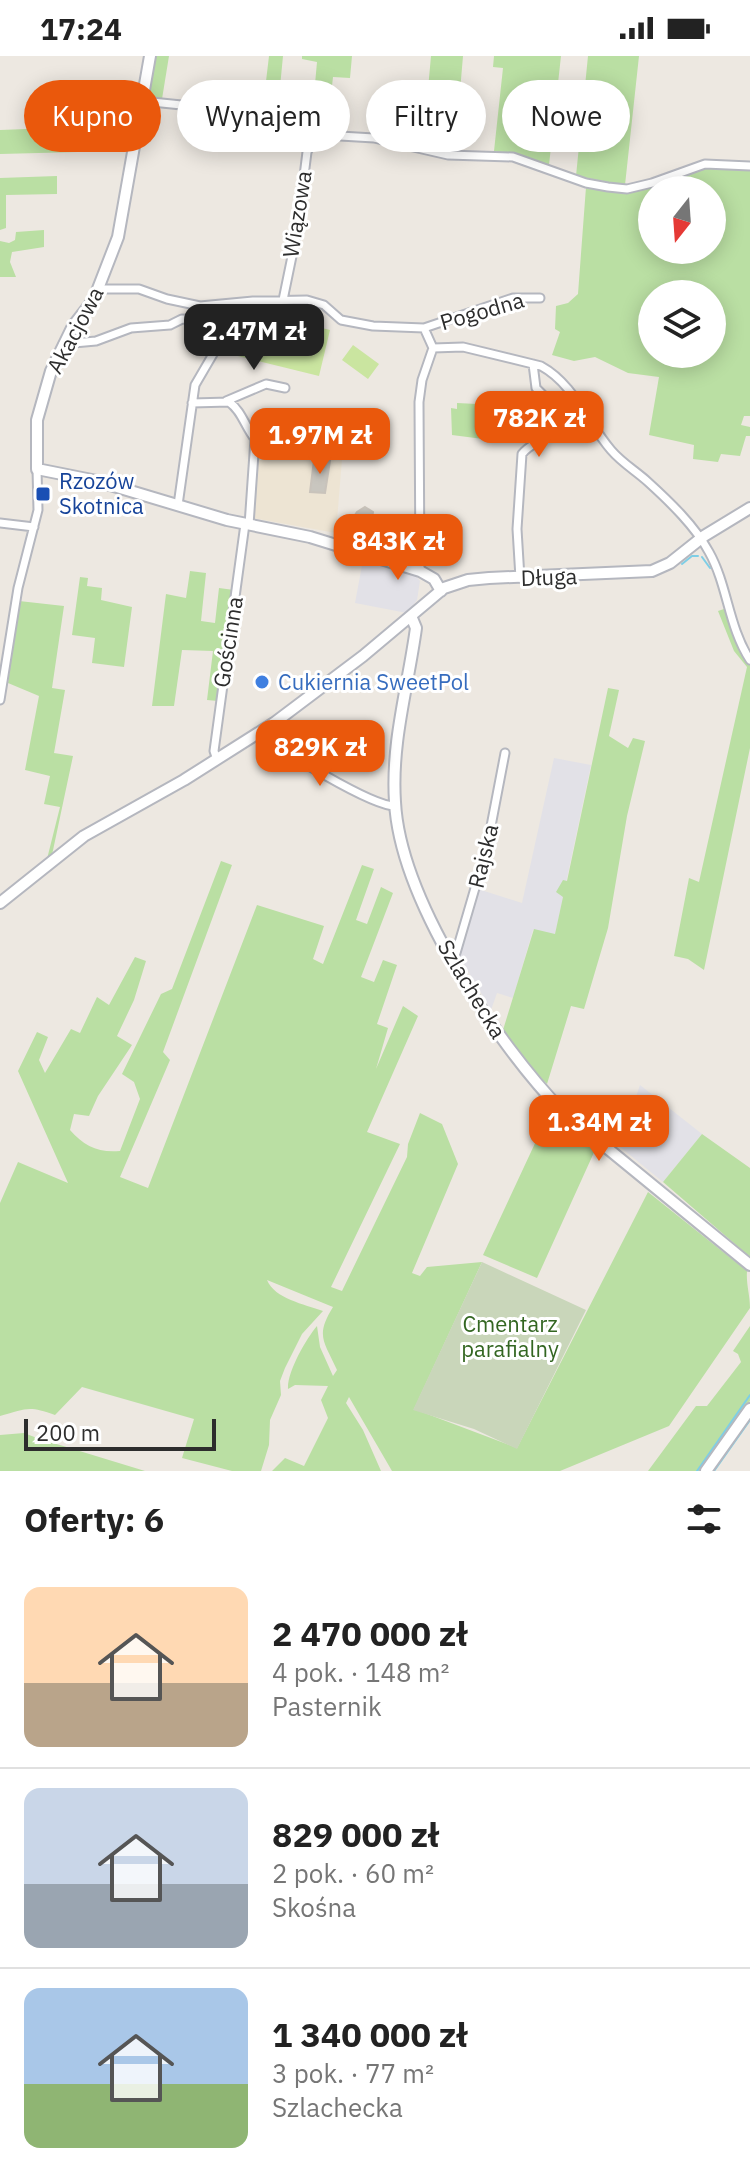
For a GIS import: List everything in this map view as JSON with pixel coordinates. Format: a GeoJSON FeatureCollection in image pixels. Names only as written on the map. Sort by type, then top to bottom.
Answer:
{"type":"FeatureCollection","features":[{"type":"Feature","properties":{"kind":"street","name":"Akacjowa"},"geometry":{"type":"LineString","coordinates":[[146,80],[150,56]]}},
{"type":"Feature","properties":{"kind":"street"},"geometry":{"type":"LineString","coordinates":[[350,137],[374,138],[448,155],[513,157],[586,183],[627,189],[705,164],[750,166]]}},
{"type":"Feature","properties":{"kind":"street","name":"Akacjowa"},"geometry":{"type":"LineString","coordinates":[[0,700],[18,588],[38,510],[37,420],[51,371],[63,344],[99,289],[118,237],[133,152]]}},
{"type":"Feature","properties":{"kind":"street","name":"Wiązowa"},"geometry":{"type":"LineString","coordinates":[[283,300],[297,232],[308,152]]}},
{"type":"Feature","properties":{"kind":"street"},"geometry":{"type":"LineString","coordinates":[[99,289],[139,289],[187,305],[283,300],[317,302],[341,320],[373,326],[424,328],[433,348],[422,380],[419,402],[420,571]]}},
{"type":"Feature","properties":{"kind":"street","name":"Pogodna"},"geometry":{"type":"LineString","coordinates":[[424,328],[513,298],[540,298]]}},
{"type":"Feature","properties":{"kind":"street"},"geometry":{"type":"LineString","coordinates":[[178,505],[192,403],[200,374],[216,349],[225,304]]}},
{"type":"Feature","properties":{"kind":"street"},"geometry":{"type":"LineString","coordinates":[[63,344],[96,341],[131,328],[170,325],[182,319],[222,321]]}},
{"type":"Feature","properties":{"kind":"street"},"geometry":{"type":"LineString","coordinates":[[433,348],[463,347],[533,364],[551,372],[572,393],[613,452],[663,497],[700,539],[719,575],[737,641],[750,660]]}},
{"type":"Feature","properties":{"kind":"street"},"geometry":{"type":"LineString","coordinates":[[520,578],[517,529],[522,454],[528,447],[547,437],[556,421],[549,401],[536,388],[533,364]]}},
{"type":"Feature","properties":{"kind":"street"},"geometry":{"type":"LineString","coordinates":[[192,403],[226,401],[272,383],[285,388]]}},
{"type":"Feature","properties":{"kind":"street","name":"Gościnna"},"geometry":{"type":"LineString","coordinates":[[217,760],[214,751],[221,690],[247,524],[255,439],[246,428],[237,407],[226,401]]}},
{"type":"Feature","properties":{"kind":"street"},"geometry":{"type":"LineString","coordinates":[[37,469],[97,481],[247,524],[310,537],[420,571],[434,579],[441,591]]}},
{"type":"Feature","properties":{"kind":"street","name":"Długa"},"geometry":{"type":"LineString","coordinates":[[0,903],[84,836],[258,734],[363,656],[441,591],[468,580],[642,574],[670,563],[700,539],[750,508]]}},
{"type":"Feature","properties":{"kind":"street"},"geometry":{"type":"LineString","coordinates":[[0,523],[34,527]]}},
{"type":"Feature","properties":{"kind":"street","name":"Szlachecka"},"geometry":{"type":"LineString","coordinates":[[411,616],[416,628],[396,737],[395,806],[402,855],[412,883],[451,956],[506,1046],[545,1094],[750,1265]]}},
{"type":"Feature","properties":{"kind":"street"},"geometry":{"type":"LineString","coordinates":[[258,734],[364,796],[386,806],[395,806]]}},
{"type":"Feature","properties":{"kind":"street","name":"Rajska"},"geometry":{"type":"LineString","coordinates":[[451,956],[456,953],[483,861],[505,753]]}},
{"type":"Feature","properties":{"kind":"street"},"geometry":{"type":"LineString","coordinates":[[706,1471],[750,1409]]}},
{"type":"Feature","properties":{"kind":"shaded area"},"geometry":{"type":"Polygon","coordinates":[[[258,438],[343,447],[336,533],[253,518],[258,438]]]}},
{"type":"Feature","properties":{"kind":"shaded area"},"geometry":{"type":"Polygon","coordinates":[[[363,560],[416,576],[420,581],[417,600],[407,613],[355,603],[363,560]]]}},
{"type":"Feature","properties":{"kind":"shaded area"},"geometry":{"type":"Polygon","coordinates":[[[554,758],[591,765],[555,935],[533,930],[513,998],[497,993],[491,1010],[459,956],[478,889],[522,903],[554,758]]]}},
{"type":"Feature","properties":{"kind":"shaded area"},"geometry":{"type":"Polygon","coordinates":[[[640,1085],[702,1134],[663,1182],[619,1146],[624,1141],[623,1134],[640,1085]]]}},
{"type":"Feature","properties":{"kind":"green space"},"geometry":{"type":"Polygon","coordinates":[[[155,56],[169,56],[162,99],[161,80],[150,80],[155,56]]]}},
{"type":"Feature","properties":{"kind":"green space"},"geometry":{"type":"Polygon","coordinates":[[[269,56],[283,56],[281,80],[266,80],[269,56]]]}},
{"type":"Feature","properties":{"kind":"green space"},"geometry":{"type":"Polygon","coordinates":[[[302,56],[352,56],[350,78],[315,80],[317,62],[302,59],[302,56]]]}},
{"type":"Feature","properties":{"kind":"green space"},"geometry":{"type":"Polygon","coordinates":[[[431,56],[463,56],[461,80],[429,80],[431,56]]]}},
{"type":"Feature","properties":{"kind":"green space"},"geometry":{"type":"Polygon","coordinates":[[[494,56],[561,56],[558,80],[502,80],[502,152],[550,152],[549,165],[494,151],[503,68],[493,67],[494,56]]]}},
{"type":"Feature","properties":{"kind":"green space"},"geometry":{"type":"Polygon","coordinates":[[[588,56],[639,56],[630,139],[630,80],[586,80],[588,56]]]}},
{"type":"Feature","properties":{"kind":"green space"},"geometry":{"type":"Polygon","coordinates":[[[24,129],[24,152],[78,152],[0,154],[0,130],[24,129]]]}},
{"type":"Feature","properties":{"kind":"green space"},"geometry":{"type":"Polygon","coordinates":[[[578,152],[629,152],[625,185],[576,176],[578,152]]]}},
{"type":"Feature","properties":{"kind":"green space"},"geometry":{"type":"Polygon","coordinates":[[[705,167],[750,169],[750,416],[744,416],[741,425],[750,427],[750,436],[746,436],[740,456],[721,454],[718,462],[693,459],[694,445],[649,435],[659,377],[628,373],[595,357],[574,361],[552,355],[560,332],[555,329],[556,306],[568,303],[578,294],[586,187],[613,190],[638,184],[638,264],[726,264],[726,176],[669,176],[705,167]]]}},
{"type":"Feature","properties":{"kind":"green space"},"geometry":{"type":"Polygon","coordinates":[[[57,176],[57,194],[6,195],[6,228],[0,230],[0,178],[57,176]]]}},
{"type":"Feature","properties":{"kind":"green space"},"geometry":{"type":"Polygon","coordinates":[[[44,230],[44,247],[12,252],[10,262],[16,277],[0,277],[0,241],[9,243],[15,240],[16,232],[44,230]]]}},
{"type":"Feature","properties":{"kind":"green space"},"geometry":{"type":"Polygon","coordinates":[[[233,306],[330,330],[319,376],[222,352],[233,306]]]}},
{"type":"Feature","properties":{"kind":"green space"},"geometry":{"type":"Polygon","coordinates":[[[353,345],[379,364],[368,379],[342,360],[353,345]]]}},
{"type":"Feature","properties":{"kind":"green space"},"geometry":{"type":"Polygon","coordinates":[[[457,403],[477,404],[483,439],[452,435],[451,408],[457,409],[457,403]]]}},
{"type":"Feature","properties":{"kind":"green space"},"geometry":{"type":"Polygon","coordinates":[[[190,571],[206,573],[201,621],[215,623],[219,588],[234,590],[218,701],[207,700],[213,651],[182,650],[174,706],[152,706],[166,594],[186,598],[190,571]]]}},
{"type":"Feature","properties":{"kind":"green space"},"geometry":{"type":"Polygon","coordinates":[[[80,577],[88,578],[87,586],[102,588],[101,600],[132,607],[124,667],[92,663],[95,638],[72,635],[80,577]]]}},
{"type":"Feature","properties":{"kind":"green space"},"geometry":{"type":"Polygon","coordinates":[[[19,601],[64,606],[52,688],[65,690],[54,753],[73,756],[52,855],[47,859],[60,807],[44,804],[50,776],[25,770],[39,696],[8,683],[19,601]]]}},
{"type":"Feature","properties":{"kind":"green space"},"geometry":{"type":"Polygon","coordinates":[[[724,609],[734,638],[750,665],[750,748],[704,970],[688,959],[674,956],[689,878],[699,882],[747,667],[734,651],[718,611],[724,609]]]}},
{"type":"Feature","properties":{"kind":"green space"},"geometry":{"type":"Polygon","coordinates":[[[608,688],[619,690],[609,736],[628,748],[633,738],[645,741],[627,816],[608,928],[584,1009],[571,1006],[547,1084],[524,1061],[503,1030],[534,929],[555,934],[563,897],[556,892],[563,880],[567,881],[608,688]]]}},
{"type":"Feature","properties":{"kind":"green space"},"geometry":{"type":"Polygon","coordinates":[[[221,861],[232,865],[163,1052],[170,1060],[120,1177],[148,1188],[257,905],[324,926],[313,959],[323,964],[362,865],[374,869],[356,920],[367,924],[381,887],[393,893],[361,977],[374,982],[383,960],[397,965],[377,1024],[388,1028],[376,1069],[403,1006],[418,1016],[367,1132],[400,1144],[331,1287],[342,1291],[407,1157],[408,1144],[420,1113],[442,1124],[458,1164],[412,1273],[420,1276],[427,1267],[482,1262],[414,1409],[517,1448],[648,1192],[747,1271],[750,1308],[669,1426],[560,1471],[392,1471],[349,1397],[346,1403],[363,1430],[381,1471],[272,1471],[285,1458],[304,1466],[328,1418],[321,1400],[328,1386],[295,1385],[288,1389],[294,1365],[317,1326],[320,1347],[333,1376],[337,1370],[323,1338],[324,1325],[333,1307],[267,1280],[283,1296],[323,1311],[302,1334],[285,1368],[280,1381],[281,1395],[270,1420],[269,1445],[261,1471],[232,1471],[182,1458],[194,1419],[82,1387],[55,1415],[27,1409],[0,1416],[0,1203],[18,1162],[68,1183],[18,1071],[37,1032],[48,1037],[39,1060],[45,1073],[71,1029],[80,1033],[97,997],[109,1005],[135,957],[146,961],[134,1000],[117,1036],[132,1045],[98,1096],[89,1116],[74,1114],[70,1130],[92,1147],[120,1151],[140,1099],[134,1082],[122,1074],[161,994],[172,989],[221,861]]]}},
{"type":"Feature","properties":{"kind":"green space"},"geometry":{"type":"Polygon","coordinates":[[[551,1109],[596,1148],[537,1278],[483,1255],[551,1109]]]}},
{"type":"Feature","properties":{"kind":"green space"},"geometry":{"type":"Polygon","coordinates":[[[702,1134],[750,1168],[750,1257],[663,1182],[702,1134]]]}},
{"type":"Feature","properties":{"kind":"green space","name":"Cmentarz parafialny"},"geometry":{"type":"Polygon","coordinates":[[[482,1262],[586,1310],[517,1449],[474,1429],[413,1410],[482,1262]]]}},
{"type":"Feature","properties":{"kind":"green space"},"geometry":{"type":"Polygon","coordinates":[[[750,1326],[750,1401],[700,1471],[648,1471],[696,1406],[707,1406],[741,1362],[733,1351],[750,1326]]]}},
{"type":"Feature","properties":{"kind":"green space"},"geometry":{"type":"Polygon","coordinates":[[[24,1433],[145,1471],[0,1471],[0,1435],[24,1433]]]}},
{"type":"Feature","properties":{"kind":"building"},"geometry":{"type":"Polygon","coordinates":[[[314,460],[330,461],[325,493],[310,492],[314,460]]]}},
{"type":"Feature","properties":{"kind":"building"},"geometry":{"type":"Polygon","coordinates":[[[365,507],[373,512],[372,519],[375,521],[366,535],[349,524],[365,507]]]}},
{"type":"Feature","properties":{"kind":"waterway"},"geometry":{"type":"LineString","coordinates":[[665,503],[688,528]]}},
{"type":"Feature","properties":{"kind":"waterway"},"geometry":{"type":"LineString","coordinates":[[682,564],[692,556],[698,556]]}},
{"type":"Feature","properties":{"kind":"waterway"},"geometry":{"type":"LineString","coordinates":[[702,557],[710,568]]}},
{"type":"Feature","properties":{"kind":"waterway"},"geometry":{"type":"LineString","coordinates":[[697,1471],[750,1395]]}},
{"type":"Feature","properties":{"kind":"waterway"},"geometry":{"type":"LineString","coordinates":[[714,1471],[750,1420]]}},
{"type":"Feature","properties":{"kind":"place","name":"Rzozów Skotnica"},"geometry":{"type":"Point","coordinates":[43,494]}},
{"type":"Feature","properties":{"kind":"place","name":"Cukiernia SweetPol"},"geometry":{"type":"Point","coordinates":[262,682]}}]}
